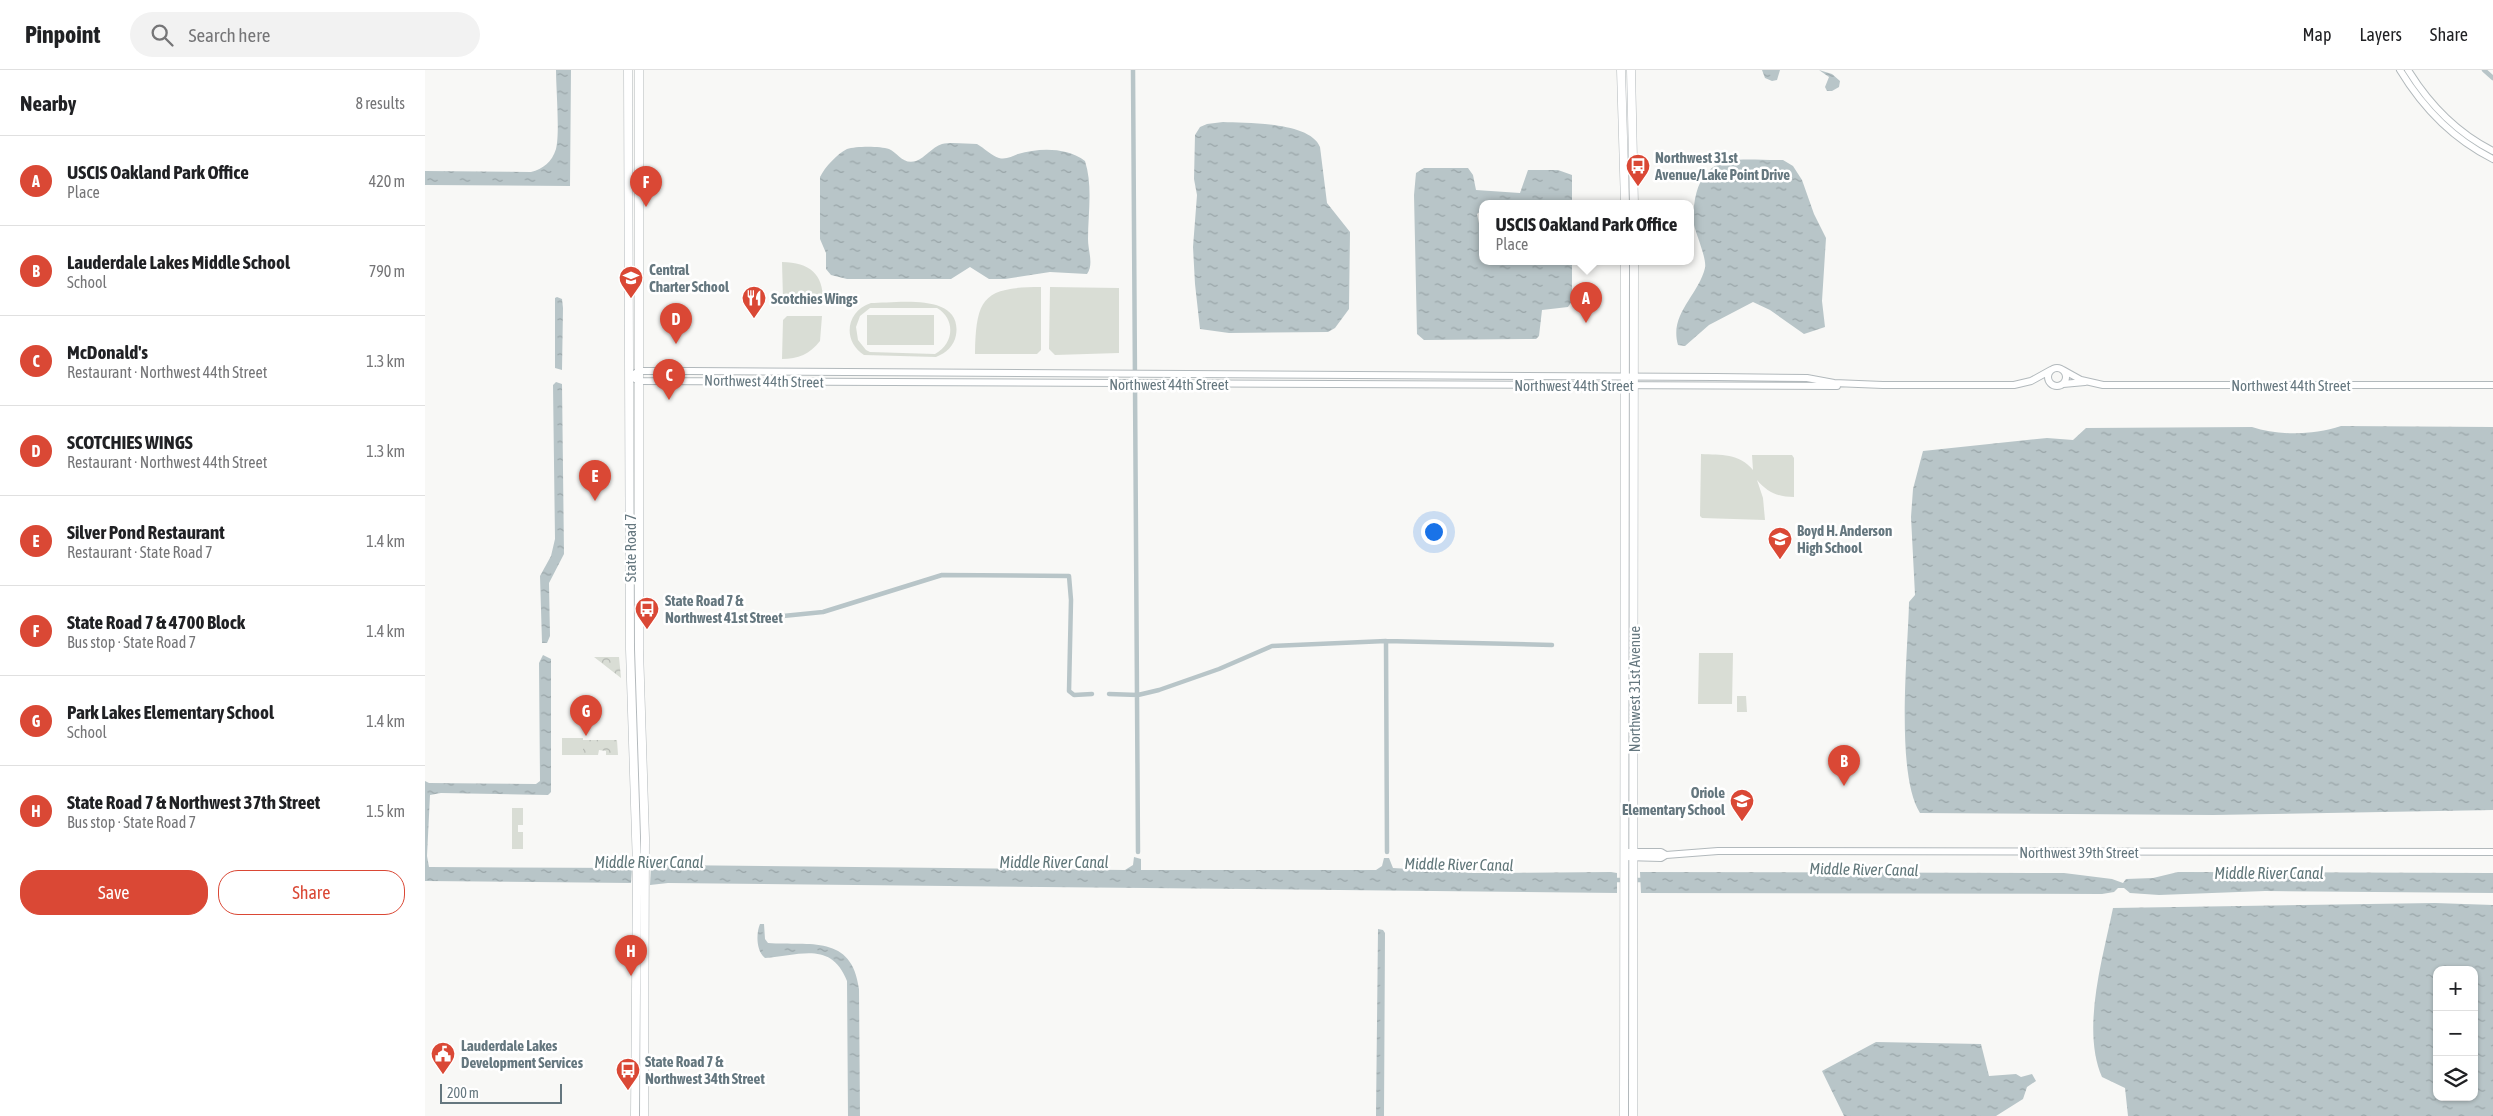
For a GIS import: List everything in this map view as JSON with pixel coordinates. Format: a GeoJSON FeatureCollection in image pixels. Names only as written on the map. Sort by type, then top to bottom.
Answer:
{"type":"FeatureCollection","features":[{"type":"Feature","properties":{"kind":"main road","name":"State Road 7"},"geometry":{"type":"LineString","coordinates":[[628,70],[631,711],[637,867],[635,1116]]}},
{"type":"Feature","properties":{"kind":"main road","name":"State Road 7"},"geometry":{"type":"LineString","coordinates":[[639,70],[639,539],[640,708],[644,778],[645,867],[645,1116]]}},
{"type":"Feature","properties":{"kind":"main road"},"geometry":{"type":"LineString","coordinates":[[1621,70],[1625,200]]}},
{"type":"Feature","properties":{"kind":"main road"},"geometry":{"type":"LineString","coordinates":[[1631,70],[1634,200]]}},
{"type":"Feature","properties":{"kind":"main road","name":"Northwest 31st Avenue"},"geometry":{"type":"LineString","coordinates":[[1625,265],[1629,855],[1633,870],[1633,1116]]}},
{"type":"Feature","properties":{"kind":"main road","name":"Northwest 31st Avenue"},"geometry":{"type":"LineString","coordinates":[[1624,1116],[1625,870],[1629,855],[1635,381],[1634,265]]}},
{"type":"Feature","properties":{"kind":"main road"},"geometry":{"type":"LineString","coordinates":[[630,474],[634,500],[639,510]]}},
{"type":"Feature","properties":{"kind":"main road"},"geometry":{"type":"LineString","coordinates":[[630,513],[636,522],[639,539]]}},
{"type":"Feature","properties":{"kind":"main road"},"geometry":{"type":"LineString","coordinates":[[634,765],[644,778]]}},
{"type":"Feature","properties":{"kind":"street"},"geometry":{"type":"LineString","coordinates":[[2400,70],[2420,100],[2442,124],[2465,143],[2493,159]]}},
{"type":"Feature","properties":{"kind":"street"},"geometry":{"type":"LineString","coordinates":[[2408,70],[2430,102],[2448,120],[2468,136],[2493,151]]}},
{"type":"Feature","properties":{"kind":"street"},"geometry":{"type":"LineString","coordinates":[[2056,368],[2063,370],[2066,377],[2063,384],[2059,386],[2052,384],[2048,378],[2051,370],[2056,368]]}},
{"type":"Feature","properties":{"kind":"street","name":"Northwest 44th Street"},"geometry":{"type":"LineString","coordinates":[[630,376],[639,372],[1552,376],[1626,381],[1807,387],[2014,385],[2031,381],[2051,370]]}},
{"type":"Feature","properties":{"kind":"street","name":"Northwest 44th Street"},"geometry":{"type":"LineString","coordinates":[[2063,370],[2089,382],[2103,385],[2493,385]]}},
{"type":"Feature","properties":{"kind":"street"},"geometry":{"type":"LineString","coordinates":[[1171,375],[1171,384]]}},
{"type":"Feature","properties":{"kind":"street","name":"Northwest 44th Street"},"geometry":{"type":"LineString","coordinates":[[630,376],[639,380],[1123,384],[1552,386],[1626,381]]}},
{"type":"Feature","properties":{"kind":"street"},"geometry":{"type":"LineString","coordinates":[[1552,376],[1552,386]]}},
{"type":"Feature","properties":{"kind":"street","name":"Northwest 44th Street"},"geometry":{"type":"LineString","coordinates":[[2031,381],[2052,384]]}},
{"type":"Feature","properties":{"kind":"street","name":"Northwest 44th Street"},"geometry":{"type":"LineString","coordinates":[[2063,384],[2089,382]]}},
{"type":"Feature","properties":{"kind":"street","name":"Northwest 39th Street"},"geometry":{"type":"LineString","coordinates":[[1629,855],[1661,858],[1666,855],[1718,851],[2493,852]]}},
{"type":"Feature","properties":{"kind":"green space"},"geometry":{"type":"Polygon","coordinates":[[[782,262],[801,265],[814,272],[821,285],[823,304],[787,304],[783,299],[782,262]]]}},
{"type":"Feature","properties":{"kind":"green space"},"geometry":{"type":"Polygon","coordinates":[[[1041,287],[1041,350],[1037,354],[975,354],[978,320],[981,308],[987,300],[995,293],[1006,290],[1041,287]]]}},
{"type":"Feature","properties":{"kind":"green space"},"geometry":{"type":"Polygon","coordinates":[[[1050,287],[1119,288],[1119,353],[1055,355],[1049,349],[1050,287]]]}},
{"type":"Feature","properties":{"kind":"green space"},"geometry":{"type":"Polygon","coordinates":[[[896,302],[925,303],[939,306],[949,312],[955,321],[955,339],[949,349],[936,357],[864,355],[852,342],[850,335],[852,319],[863,307],[871,303],[896,302]],[[870,308],[860,316],[856,327],[858,340],[870,352],[935,354],[946,344],[950,331],[947,318],[937,308],[870,308]]]}},
{"type":"Feature","properties":{"kind":"green space"},"geometry":{"type":"Polygon","coordinates":[[[867,315],[934,315],[934,345],[867,345],[867,315]]]}},
{"type":"Feature","properties":{"kind":"green space"},"geometry":{"type":"Polygon","coordinates":[[[787,316],[822,316],[820,341],[803,355],[782,359],[783,320],[787,316]]]}},
{"type":"Feature","properties":{"kind":"green space"},"geometry":{"type":"Polygon","coordinates":[[[1701,454],[1723,455],[1736,458],[1748,464],[1753,470],[1752,455],[1792,455],[1794,458],[1794,497],[1773,493],[1757,480],[1763,498],[1765,520],[1702,518],[1700,516],[1701,454]]]}},
{"type":"Feature","properties":{"kind":"green space"},"geometry":{"type":"Polygon","coordinates":[[[1699,653],[1733,653],[1732,704],[1698,704],[1699,653]]]}},
{"type":"Feature","properties":{"kind":"green space"},"geometry":{"type":"Polygon","coordinates":[[[594,657],[619,657],[621,678],[594,657]]]}},
{"type":"Feature","properties":{"kind":"green space"},"geometry":{"type":"Polygon","coordinates":[[[1737,696],[1746,696],[1747,712],[1737,712],[1737,696]]]}},
{"type":"Feature","properties":{"kind":"green space"},"geometry":{"type":"Polygon","coordinates":[[[562,738],[583,738],[583,755],[562,755],[562,738]]]}},
{"type":"Feature","properties":{"kind":"green space"},"geometry":{"type":"Polygon","coordinates":[[[583,740],[617,740],[618,755],[606,755],[606,751],[599,750],[598,755],[583,755],[583,740]]]}},
{"type":"Feature","properties":{"kind":"green space"},"geometry":{"type":"Polygon","coordinates":[[[512,808],[523,808],[523,825],[518,825],[518,832],[523,832],[523,849],[512,849],[512,808]]]}},
{"type":"Feature","properties":{"kind":"water"},"geometry":{"type":"Polygon","coordinates":[[[556,70],[571,70],[570,186],[425,185],[425,171],[531,172],[546,164],[554,154],[557,142],[556,70]]]}},
{"type":"Feature","properties":{"kind":"water"},"geometry":{"type":"Polygon","coordinates":[[[1762,70],[1780,70],[1777,80],[1772,81],[1765,78],[1762,70]]]}},
{"type":"Feature","properties":{"kind":"water"},"geometry":{"type":"Polygon","coordinates":[[[1819,70],[1832,74],[1840,81],[1839,87],[1832,91],[1827,91],[1825,87],[1829,77],[1819,70]]]}},
{"type":"Feature","properties":{"kind":"water"},"geometry":{"type":"Polygon","coordinates":[[[1223,122],[1291,128],[1314,139],[1320,147],[1327,203],[1350,232],[1349,309],[1335,328],[1328,332],[1229,333],[1200,329],[1193,247],[1197,195],[1194,179],[1195,135],[1200,127],[1223,122]]]}},
{"type":"Feature","properties":{"kind":"water"},"geometry":{"type":"Polygon","coordinates":[[[942,144],[977,144],[999,158],[1007,158],[1026,152],[1052,150],[1078,156],[1085,161],[1089,180],[1088,239],[1090,266],[1087,274],[1050,272],[1005,279],[989,279],[970,267],[951,279],[847,279],[831,275],[826,269],[826,253],[820,239],[820,177],[835,157],[847,149],[874,147],[889,149],[904,160],[911,162],[919,160],[942,144]]]}},
{"type":"Feature","properties":{"kind":"water"},"geometry":{"type":"Polygon","coordinates":[[[1783,160],[1793,166],[1802,180],[1814,214],[1826,238],[1822,301],[1825,327],[1804,334],[1770,310],[1753,302],[1709,325],[1685,346],[1678,345],[1677,324],[1705,268],[1694,224],[1694,206],[1700,183],[1707,172],[1717,165],[1728,161],[1783,160]]]}},
{"type":"Feature","properties":{"kind":"water"},"geometry":{"type":"Polygon","coordinates":[[[1424,168],[1468,168],[1473,175],[1476,190],[1520,193],[1528,170],[1558,170],[1572,175],[1572,200],[1479,200],[1479,212],[1477,214],[1479,223],[1479,265],[1572,265],[1572,301],[1568,307],[1542,310],[1539,336],[1536,339],[1424,340],[1417,334],[1414,195],[1416,173],[1424,168]]]}},
{"type":"Feature","properties":{"kind":"water"},"geometry":{"type":"Polygon","coordinates":[[[555,298],[562,299],[563,308],[562,370],[555,368],[555,298]]]}},
{"type":"Feature","properties":{"kind":"water"},"geometry":{"type":"Polygon","coordinates":[[[556,382],[562,384],[564,554],[549,583],[550,636],[547,643],[542,643],[540,576],[551,556],[555,539],[553,385],[556,382]]]}},
{"type":"Feature","properties":{"kind":"water"},"geometry":{"type":"Polygon","coordinates":[[[2341,426],[2493,427],[2493,810],[2213,815],[1920,813],[1912,795],[1908,770],[1905,742],[1905,681],[1909,602],[1915,595],[1911,517],[1913,489],[1923,451],[2047,438],[2073,440],[2086,428],[2252,427],[2273,432],[2308,433],[2341,426]]]}},
{"type":"Feature","properties":{"kind":"water"},"geometry":{"type":"Polygon","coordinates":[[[543,655],[551,659],[551,792],[548,795],[441,793],[430,795],[427,856],[429,867],[632,868],[631,883],[425,881],[425,781],[429,783],[536,784],[540,781],[539,663],[543,655]]]}},
{"type":"Feature","properties":{"kind":"water"},"geometry":{"type":"Polygon","coordinates":[[[1134,857],[1141,859],[1141,870],[1376,870],[1382,866],[1384,858],[1389,858],[1393,868],[1475,873],[1611,872],[1617,873],[1617,893],[668,883],[650,885],[651,866],[667,865],[1125,870],[1133,865],[1134,857]]]}},
{"type":"Feature","properties":{"kind":"water"},"geometry":{"type":"Polygon","coordinates":[[[1640,872],[2064,873],[2112,879],[2123,883],[2126,879],[2153,878],[2178,872],[2493,873],[2493,893],[2265,891],[2159,895],[2130,893],[2124,888],[2118,888],[2114,892],[2102,894],[1641,893],[1640,872]]]}},
{"type":"Feature","properties":{"kind":"water"},"geometry":{"type":"Polygon","coordinates":[[[2435,903],[2493,905],[2493,1116],[2128,1116],[2125,1088],[2102,1077],[2096,1058],[2093,1037],[2096,993],[2113,908],[2435,903]]]}},
{"type":"Feature","properties":{"kind":"water"},"geometry":{"type":"Polygon","coordinates":[[[760,924],[764,924],[765,939],[768,943],[827,946],[838,951],[848,959],[855,971],[859,989],[860,1116],[848,1116],[847,981],[840,968],[823,955],[813,953],[765,958],[760,951],[758,942],[760,924]]]}},
{"type":"Feature","properties":{"kind":"water"},"geometry":{"type":"Polygon","coordinates":[[[1378,929],[1383,930],[1385,933],[1384,1116],[1376,1116],[1378,929]]]}},
{"type":"Feature","properties":{"kind":"water"},"geometry":{"type":"Polygon","coordinates":[[[1876,1042],[1981,1044],[1989,1076],[2016,1074],[2021,1077],[2032,1074],[2036,1081],[2027,1087],[2023,1099],[1996,1116],[1844,1116],[1822,1071],[1876,1042]]]}},
{"type":"Feature","properties":{"kind":"waterway"},"geometry":{"type":"LineString","coordinates":[[1133,70],[1138,852]]}},
{"type":"Feature","properties":{"kind":"waterway"},"geometry":{"type":"LineString","coordinates":[[2484,70],[2493,78]]}},
{"type":"Feature","properties":{"kind":"waterway"},"geometry":{"type":"LineString","coordinates":[[783,616],[823,612],[942,575],[1069,576],[1071,600],[1069,691],[1074,695],[1092,694]]}},
{"type":"Feature","properties":{"kind":"waterway"},"geometry":{"type":"LineString","coordinates":[[1386,641],[1552,645]]}},
{"type":"Feature","properties":{"kind":"waterway"},"geometry":{"type":"LineString","coordinates":[[1109,694],[1138,695],[1159,690],[1219,669],[1272,646],[1386,641],[1387,852]]}},
{"type":"Feature","properties":{"kind":"waterway","name":"Middle River Canal"},"geometry":{"type":"LineString","coordinates":[[1611,880],[1643,880]]}},
{"type":"Feature","properties":{"kind":"place","name":"Northwest 31st Avenue/Lake Point Drive"},"geometry":{"type":"Point","coordinates":[1638,187]}},
{"type":"Feature","properties":{"kind":"place","name":"State Road 7 & 4700 Block"},"geometry":{"type":"Point","coordinates":[646,207]}},
{"type":"Feature","properties":{"kind":"place","name":"Central Charter School"},"geometry":{"type":"Point","coordinates":[631,299]}},
{"type":"Feature","properties":{"kind":"place","name":"Scotchies Wings"},"geometry":{"type":"Point","coordinates":[754,319]}},
{"type":"Feature","properties":{"kind":"place","name":"USCIS Oakland Park Office"},"geometry":{"type":"Point","coordinates":[1586,323]}},
{"type":"Feature","properties":{"kind":"place","name":"SCOTCHIES WINGS"},"geometry":{"type":"Point","coordinates":[676,344]}},
{"type":"Feature","properties":{"kind":"place","name":"McDonald's"},"geometry":{"type":"Point","coordinates":[669,400]}},
{"type":"Feature","properties":{"kind":"place","name":"Silver Pond Restaurant"},"geometry":{"type":"Point","coordinates":[595,501]}},
{"type":"Feature","properties":{"kind":"place","name":"Boyd H. Anderson High School"},"geometry":{"type":"Point","coordinates":[1780,560]}},
{"type":"Feature","properties":{"kind":"place","name":"State Road 7 & Northwest 41st Street"},"geometry":{"type":"Point","coordinates":[647,630]}},
{"type":"Feature","properties":{"kind":"place","name":"Park Lakes Elementary School"},"geometry":{"type":"Point","coordinates":[586,736]}},
{"type":"Feature","properties":{"kind":"place","name":"Lauderdale Lakes Middle School"},"geometry":{"type":"Point","coordinates":[1844,786]}},
{"type":"Feature","properties":{"kind":"place","name":"Oriole Elementary School"},"geometry":{"type":"Point","coordinates":[1742,822]}},
{"type":"Feature","properties":{"kind":"place","name":"State Road 7 & Northwest 37th Street"},"geometry":{"type":"Point","coordinates":[631,976]}},
{"type":"Feature","properties":{"kind":"place","name":"Lauderdale Lakes Development Services"},"geometry":{"type":"Point","coordinates":[443,1075]}},
{"type":"Feature","properties":{"kind":"place","name":"State Road 7 & Northwest 34th Street"},"geometry":{"type":"Point","coordinates":[628,1091]}}]}
